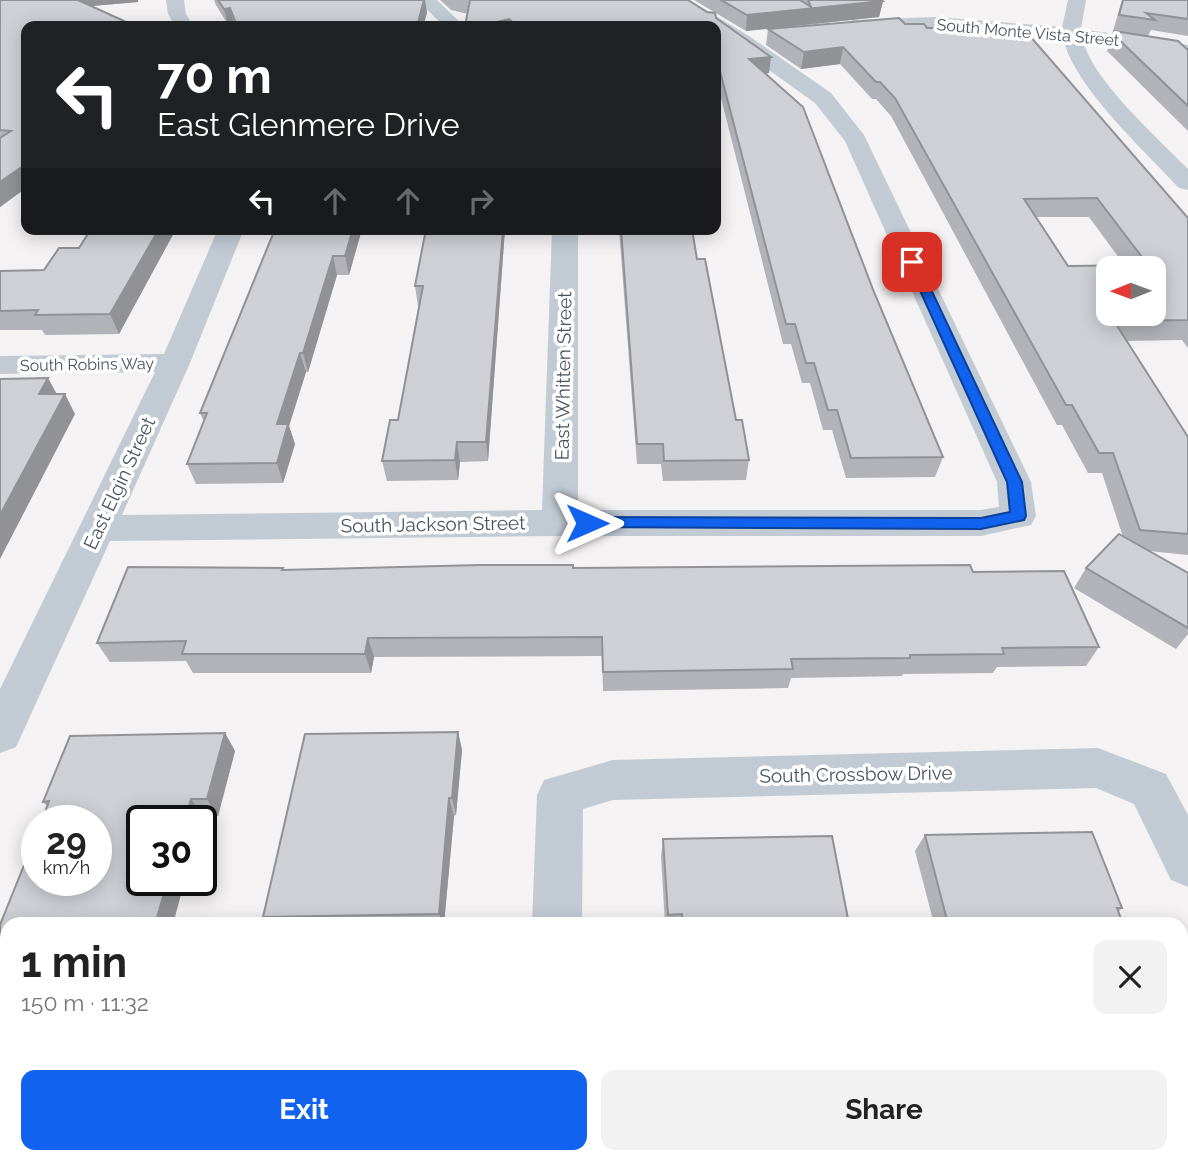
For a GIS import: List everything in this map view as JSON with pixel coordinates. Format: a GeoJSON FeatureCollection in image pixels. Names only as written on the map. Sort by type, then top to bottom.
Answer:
{"type":"FeatureCollection","features":[{"type":"Feature","properties":{"kind":"street"},"geometry":{"type":"LineString","coordinates":[[176,0],[177,14],[181,21]]}},
{"type":"Feature","properties":{"kind":"street"},"geometry":{"type":"LineString","coordinates":[[426,0],[449,21]]}},
{"type":"Feature","properties":{"kind":"street"},"geometry":{"type":"LineString","coordinates":[[677,0],[711,21]]}},
{"type":"Feature","properties":{"kind":"street"},"geometry":{"type":"LineString","coordinates":[[904,0],[920,23]]}},
{"type":"Feature","properties":{"kind":"street"},"geometry":{"type":"LineString","coordinates":[[1077,0],[1071,33],[1078,54],[1094,80],[1188,183]]}},
{"type":"Feature","properties":{"kind":"street","name":"South Monte Vista Street"},"geometry":{"type":"LineString","coordinates":[[833,28],[920,23],[974,24],[1071,33],[1188,51]]}},
{"type":"Feature","properties":{"kind":"street"},"geometry":{"type":"LineString","coordinates":[[721,27],[742,40],[768,36]]}},
{"type":"Feature","properties":{"kind":"street","name":"South Jackson Street"},"geometry":{"type":"LineString","coordinates":[[99,528],[560,523],[981,523],[1018,516],[1014,482],[856,140],[823,98],[742,40]]}},
{"type":"Feature","properties":{"kind":"street","name":"East Elgin Street"},"geometry":{"type":"LineString","coordinates":[[0,734],[99,528],[228,235]]}},
{"type":"Feature","properties":{"kind":"street","name":"East Whitten Street"},"geometry":{"type":"LineString","coordinates":[[560,523],[565,235]]}},
{"type":"Feature","properties":{"kind":"street","name":"South Robins Way"},"geometry":{"type":"LineString","coordinates":[[0,365],[174,363]]}},
{"type":"Feature","properties":{"kind":"street","name":"South Crossbow Drive"},"geometry":{"type":"LineString","coordinates":[[557,917],[561,795],[613,780],[1098,768],[1150,789],[1188,864]]}},
{"type":"Feature","properties":{"kind":"building"},"geometry":{"type":"Polygon","coordinates":[[[0,0],[78,0],[124,21],[21,21],[21,167],[0,182],[0,138],[11,131],[0,130],[0,0]]]}},
{"type":"Feature","properties":{"kind":"building"},"geometry":{"type":"Polygon","coordinates":[[[218,0],[424,0],[418,21],[235,21],[230,8],[224,9],[218,0]]]}},
{"type":"Feature","properties":{"kind":"building"},"geometry":{"type":"Polygon","coordinates":[[[470,0],[688,0],[707,12],[715,13],[720,21],[509,19],[466,21],[470,0]]]}},
{"type":"Feature","properties":{"kind":"building"},"geometry":{"type":"Polygon","coordinates":[[[721,0],[800,0],[811,7],[808,0],[883,1],[747,15],[721,0]]]}},
{"type":"Feature","properties":{"kind":"building"},"geometry":{"type":"Polygon","coordinates":[[[1123,0],[1188,0],[1188,19],[1146,13],[1155,20],[1119,15],[1123,0]]]}},
{"type":"Feature","properties":{"kind":"building"},"geometry":{"type":"Polygon","coordinates":[[[899,18],[905,24],[924,24],[927,28],[1023,28],[1188,218],[1188,320],[1166,320],[1166,256],[1141,256],[1097,198],[1024,199],[1068,266],[1096,266],[1096,326],[1117,326],[1188,437],[1188,534],[1140,530],[1113,453],[1099,453],[1072,405],[1066,405],[895,98],[843,47],[804,52],[768,29],[899,18]]]}},
{"type":"Feature","properties":{"kind":"building"},"geometry":{"type":"Polygon","coordinates":[[[721,22],[771,57],[749,59],[803,107],[874,292],[943,457],[851,458],[837,410],[828,410],[814,363],[806,363],[795,324],[786,324],[721,75],[721,22]]]}},
{"type":"Feature","properties":{"kind":"building"},"geometry":{"type":"Polygon","coordinates":[[[1114,31],[1178,41],[1188,50],[1188,106],[1113,34],[1114,31]]]}},
{"type":"Feature","properties":{"kind":"building"},"geometry":{"type":"Polygon","coordinates":[[[87,235],[156,235],[110,314],[35,315],[38,310],[0,311],[0,271],[44,270],[59,248],[79,248],[87,235]]]}},
{"type":"Feature","properties":{"kind":"building"},"geometry":{"type":"Polygon","coordinates":[[[273,235],[351,235],[345,256],[333,256],[303,353],[300,353],[277,424],[288,424],[277,463],[187,464],[207,413],[200,413],[273,235]]]}},
{"type":"Feature","properties":{"kind":"building"},"geometry":{"type":"Polygon","coordinates":[[[425,235],[503,235],[486,442],[457,442],[455,460],[382,461],[390,420],[398,420],[423,286],[415,286],[425,235]]]}},
{"type":"Feature","properties":{"kind":"building"},"geometry":{"type":"Polygon","coordinates":[[[621,235],[693,235],[697,259],[705,259],[736,420],[742,420],[749,460],[664,461],[663,444],[637,444],[621,235]]]}},
{"type":"Feature","properties":{"kind":"building"},"geometry":{"type":"Polygon","coordinates":[[[48,378],[39,394],[65,394],[0,515],[0,379],[48,378]]]}},
{"type":"Feature","properties":{"kind":"building"},"geometry":{"type":"Polygon","coordinates":[[[1119,534],[1188,573],[1188,628],[1086,568],[1119,534]]]}},
{"type":"Feature","properties":{"kind":"building"},"geometry":{"type":"Polygon","coordinates":[[[573,565],[573,568],[970,565],[973,572],[1064,571],[1099,647],[1002,648],[1004,654],[910,655],[910,658],[791,659],[793,669],[603,672],[602,637],[368,638],[365,654],[182,654],[186,641],[97,643],[128,567],[283,568],[282,570],[573,565]]]}},
{"type":"Feature","properties":{"kind":"building"},"geometry":{"type":"Polygon","coordinates":[[[458,732],[439,914],[263,917],[305,734],[458,732]]]}},
{"type":"Feature","properties":{"kind":"building"},"geometry":{"type":"Polygon","coordinates":[[[225,733],[207,799],[191,799],[189,805],[126,805],[126,896],[163,896],[157,917],[3,917],[21,873],[21,896],[112,896],[112,805],[48,805],[49,801],[43,802],[70,736],[225,733]]]}},
{"type":"Feature","properties":{"kind":"building"},"geometry":{"type":"Polygon","coordinates":[[[1092,832],[1122,908],[1117,908],[1120,917],[946,917],[925,835],[1092,832]]]}},
{"type":"Feature","properties":{"kind":"building"},"geometry":{"type":"Polygon","coordinates":[[[832,836],[848,917],[668,915],[663,839],[832,836]]]}},
{"type":"Feature","properties":{"kind":"route"},"geometry":{"type":"LineString","coordinates":[[587,523],[981,523],[1018,516],[1014,482],[912,262]]}}]}
